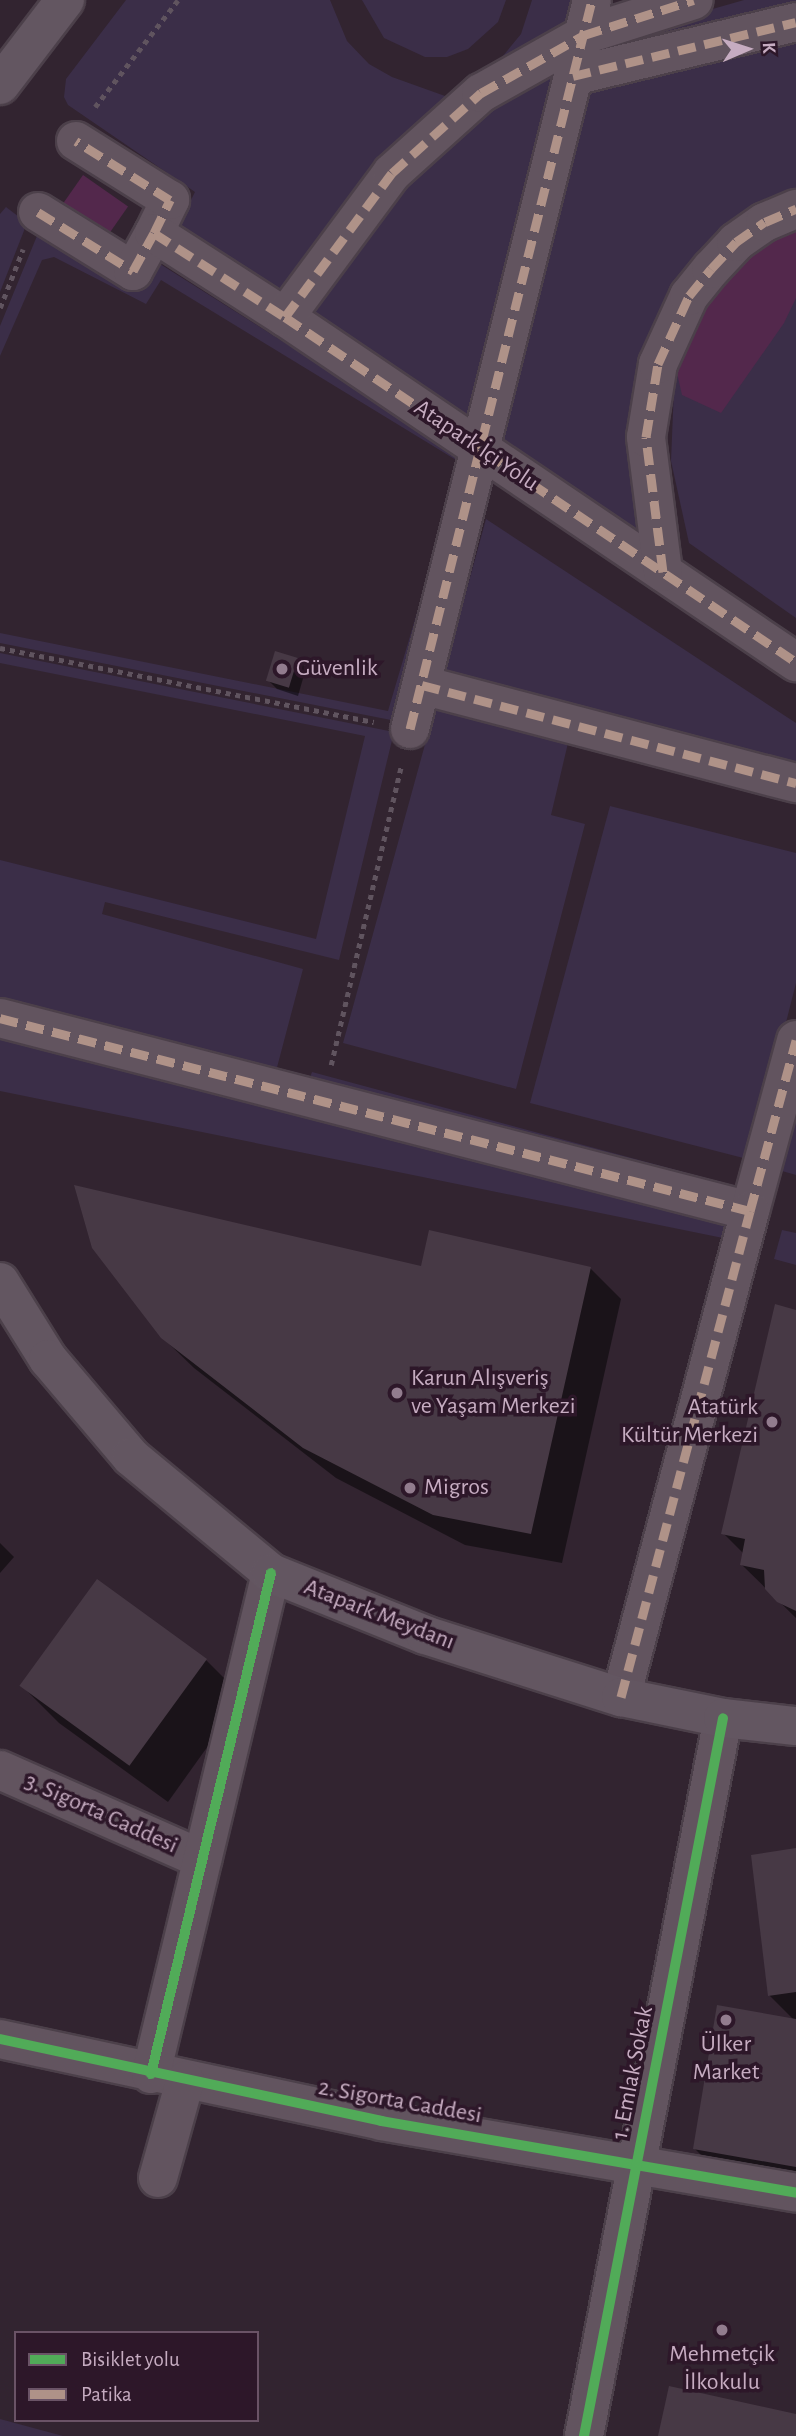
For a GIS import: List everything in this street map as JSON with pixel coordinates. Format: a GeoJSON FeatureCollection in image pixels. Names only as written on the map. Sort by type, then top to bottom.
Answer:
{"type":"FeatureCollection","features":[{"type":"Feature","properties":{"kind":"main road"},"geometry":{"type":"LineString","coordinates":[[0,85],[65,0]]}},
{"type":"Feature","properties":{"kind":"main road","name":"Atapark Meydanı"},"geometry":{"type":"LineString","coordinates":[[0,1282],[48,1359],[131,1457],[271,1573],[425,1635],[621,1697],[723,1718],[796,1726]]}},
{"type":"Feature","properties":{"kind":"street"},"geometry":{"type":"LineString","coordinates":[[285,317],[361,210],[414,149],[481,93],[588,17],[694,0]]}},
{"type":"Feature","properties":{"kind":"street"},"geometry":{"type":"LineString","coordinates":[[410,729],[588,17]]}},
{"type":"Feature","properties":{"kind":"street"},"geometry":{"type":"LineString","coordinates":[[573,76],[796,22]]}},
{"type":"Feature","properties":{"kind":"street"},"geometry":{"type":"LineString","coordinates":[[38,212],[133,271],[154,233],[170,200],[76,141]]}},
{"type":"Feature","properties":{"kind":"street"},"geometry":{"type":"LineString","coordinates":[[663,572],[646,437],[657,364],[689,296],[710,269],[736,242],[765,222],[796,209]]}},
{"type":"Feature","properties":{"kind":"street","name":"Atapark İçi Yolu"},"geometry":{"type":"LineString","coordinates":[[154,233],[285,317],[796,663]]}},
{"type":"Feature","properties":{"kind":"street"},"geometry":{"type":"LineString","coordinates":[[422,685],[796,783]]}},
{"type":"Feature","properties":{"kind":"street"},"geometry":{"type":"LineString","coordinates":[[0,1017],[750,1211]]}},
{"type":"Feature","properties":{"kind":"street"},"geometry":{"type":"LineString","coordinates":[[621,1697],[796,1040]]}},
{"type":"Feature","properties":{"kind":"street"},"geometry":{"type":"LineString","coordinates":[[158,2178],[168,2077],[202,1859],[271,1573]]}},
{"type":"Feature","properties":{"kind":"street","name":"1. Emlak Sokak"},"geometry":{"type":"LineString","coordinates":[[584,2436],[723,1718]]}},
{"type":"Feature","properties":{"kind":"street","name":"3. Sigorta Caddesi"},"geometry":{"type":"LineString","coordinates":[[0,1770],[202,1859]]}},
{"type":"Feature","properties":{"kind":"street","name":"2. Sigorta Caddesi"},"geometry":{"type":"LineString","coordinates":[[0,2039],[381,2121],[796,2193]]}},
{"type":"Feature","properties":{"kind":"path"},"geometry":{"type":"LineString","coordinates":[[0,648],[410,729],[331,1065]]}},
{"type":"Feature","properties":{"kind":"shaded area"},"geometry":{"type":"Polygon","coordinates":[[[126,0],[330,0],[347,41],[369,64],[392,77],[459,101],[288,299],[179,224],[195,192],[68,105],[64,97],[66,79],[126,0]]]}},
{"type":"Feature","properties":{"kind":"shaded area"},"geometry":{"type":"Polygon","coordinates":[[[362,0],[506,0],[498,22],[468,49],[447,57],[425,57],[384,38],[362,0]]]}},
{"type":"Feature","properties":{"kind":"shaded area"},"geometry":{"type":"Polygon","coordinates":[[[532,0],[581,0],[575,25],[498,62],[521,34],[532,0]]]}},
{"type":"Feature","properties":{"kind":"shaded area"},"geometry":{"type":"Polygon","coordinates":[[[744,0],[796,0],[796,11],[593,62],[594,43],[744,0]]]}},
{"type":"Feature","properties":{"kind":"shaded area"},"geometry":{"type":"Polygon","coordinates":[[[796,33],[796,195],[685,280],[651,540],[499,438],[591,83],[796,33]]]}},
{"type":"Feature","properties":{"kind":"shaded area"},"geometry":{"type":"Polygon","coordinates":[[[569,50],[476,426],[299,306],[383,192],[569,50]]]}},
{"type":"Feature","properties":{"kind":"shaded area"},"geometry":{"type":"Polygon","coordinates":[[[83,175],[128,207],[99,248],[54,216],[83,175]]]}},
{"type":"Feature","properties":{"kind":"shaded area"},"geometry":{"type":"Polygon","coordinates":[[[6,207],[27,223],[0,292],[0,214],[6,207]]]}},
{"type":"Feature","properties":{"kind":"shaded area"},"geometry":{"type":"Polygon","coordinates":[[[796,223],[796,618],[689,543],[671,461],[675,364],[796,223]]]}},
{"type":"Feature","properties":{"kind":"shaded area"},"geometry":{"type":"Polygon","coordinates":[[[796,223],[796,298],[784,323],[721,413],[682,395],[675,364],[727,268],[796,223]]]}},
{"type":"Feature","properties":{"kind":"shaded area"},"geometry":{"type":"Polygon","coordinates":[[[39,231],[141,290],[157,262],[466,457],[396,721],[0,643],[0,633],[388,711],[461,463],[161,280],[146,304],[54,257],[42,260],[0,356],[0,326],[39,231]]]}},
{"type":"Feature","properties":{"kind":"shaded area"},"geometry":{"type":"Polygon","coordinates":[[[486,519],[796,723],[796,780],[442,680],[486,519]]]}},
{"type":"Feature","properties":{"kind":"shaded area"},"geometry":{"type":"Polygon","coordinates":[[[0,653],[394,732],[339,960],[105,902],[102,914],[303,969],[275,1075],[308,1083],[312,1072],[732,1185],[723,1238],[0,1091],[0,860],[316,939],[365,736],[0,663],[0,653]]]}},
{"type":"Feature","properties":{"kind":"shaded area"},"geometry":{"type":"Polygon","coordinates":[[[435,708],[568,743],[551,815],[585,824],[516,1089],[343,1043],[435,708]]]}},
{"type":"Feature","properties":{"kind":"shaded area"},"geometry":{"type":"Polygon","coordinates":[[[610,806],[796,853],[796,983],[751,1160],[530,1103],[610,806]]]}},
{"type":"Feature","properties":{"kind":"shaded area"},"geometry":{"type":"Polygon","coordinates":[[[796,1092],[796,1175],[775,1169],[796,1092]]]}},
{"type":"Feature","properties":{"kind":"shaded area"},"geometry":{"type":"Polygon","coordinates":[[[782,1230],[796,1233],[796,1265],[774,1259],[782,1230]]]}},
{"type":"Feature","properties":{"kind":"shaded area"},"geometry":{"type":"Polygon","coordinates":[[[0,2419],[63,2436],[0,2436],[0,2419]]]}},
{"type":"Feature","properties":{"kind":"building","name":"Güvenlik"},"geometry":{"type":"Polygon","coordinates":[[[275,651],[298,658],[289,688],[266,681],[275,651]]]}},
{"type":"Feature","properties":{"kind":"building","name":"Karun Alışveriş ve Yaşam Merkezi"},"geometry":{"type":"Polygon","coordinates":[[[74,1185],[421,1266],[429,1230],[591,1267],[531,1534],[433,1515],[303,1448],[161,1338],[92,1248],[74,1185]]]}},
{"type":"Feature","properties":{"kind":"building","name":"Atatürk Kültür Merkezi"},"geometry":{"type":"Polygon","coordinates":[[[775,1304],[796,1310],[796,1611],[777,1602],[765,1589],[764,1570],[740,1565],[745,1539],[721,1534],[775,1304]]]}},
{"type":"Feature","properties":{"kind":"building"},"geometry":{"type":"Polygon","coordinates":[[[97,1579],[207,1659],[129,1766],[19,1686],[97,1579]]]}},
{"type":"Feature","properties":{"kind":"building"},"geometry":{"type":"Polygon","coordinates":[[[796,1848],[796,1992],[768,1996],[751,1855],[796,1848]]]}},
{"type":"Feature","properties":{"kind":"building"},"geometry":{"type":"Polygon","coordinates":[[[717,2005],[796,2019],[796,2167],[693,2149],[717,2005]]]}},
{"type":"Feature","properties":{"kind":"building"},"geometry":{"type":"Polygon","coordinates":[[[669,2386],[796,2414],[796,2436],[658,2436],[669,2386]]]}},
{"type":"Feature","properties":{"kind":"marked path"},"geometry":{"type":"LineString","coordinates":[[410,729],[592,0]]}},
{"type":"Feature","properties":{"kind":"marked path"},"geometry":{"type":"LineString","coordinates":[[285,317],[392,173],[481,93],[584,35],[694,0]]}},
{"type":"Feature","properties":{"kind":"marked path"},"geometry":{"type":"LineString","coordinates":[[573,76],[796,22]]}},
{"type":"Feature","properties":{"kind":"marked path"},"geometry":{"type":"LineString","coordinates":[[38,212],[133,271],[154,233],[170,200],[76,141]]}},
{"type":"Feature","properties":{"kind":"marked path"},"geometry":{"type":"LineString","coordinates":[[663,572],[646,437],[658,364],[689,296],[711,269],[736,242],[765,222],[796,209]]}},
{"type":"Feature","properties":{"kind":"marked path"},"geometry":{"type":"LineString","coordinates":[[154,233],[285,317],[796,662]]}},
{"type":"Feature","properties":{"kind":"marked path"},"geometry":{"type":"LineString","coordinates":[[422,685],[796,783]]}},
{"type":"Feature","properties":{"kind":"marked path"},"geometry":{"type":"LineString","coordinates":[[0,1018],[750,1211],[796,1040]]}},
{"type":"Feature","properties":{"kind":"marked path"},"geometry":{"type":"LineString","coordinates":[[621,1697],[750,1211]]}},
{"type":"Feature","properties":{"kind":"cycle path"},"geometry":{"type":"LineString","coordinates":[[151,2074],[271,1573]]}},
{"type":"Feature","properties":{"kind":"cycle path"},"geometry":{"type":"LineString","coordinates":[[584,2436],[723,1718]]}},
{"type":"Feature","properties":{"kind":"cycle path"},"geometry":{"type":"LineString","coordinates":[[0,2039],[381,2121],[796,2193]]}},
{"type":"Feature","properties":{"kind":"place","name":"Güvenlik"},"geometry":{"type":"Point","coordinates":[282,669]}},
{"type":"Feature","properties":{"kind":"place","name":"Karun Alışveriş ve Yaşam Merkezi"},"geometry":{"type":"Point","coordinates":[397,1393]}},
{"type":"Feature","properties":{"kind":"place","name":"Atatürk Kültür Merkezi"},"geometry":{"type":"Point","coordinates":[772,1422]}},
{"type":"Feature","properties":{"kind":"place","name":"Migros"},"geometry":{"type":"Point","coordinates":[410,1488]}},
{"type":"Feature","properties":{"kind":"place","name":"Ülker Market"},"geometry":{"type":"Point","coordinates":[726,2020]}},
{"type":"Feature","properties":{"kind":"place","name":"Mehmetçik İlkokulu"},"geometry":{"type":"Point","coordinates":[722,2330]}}]}
